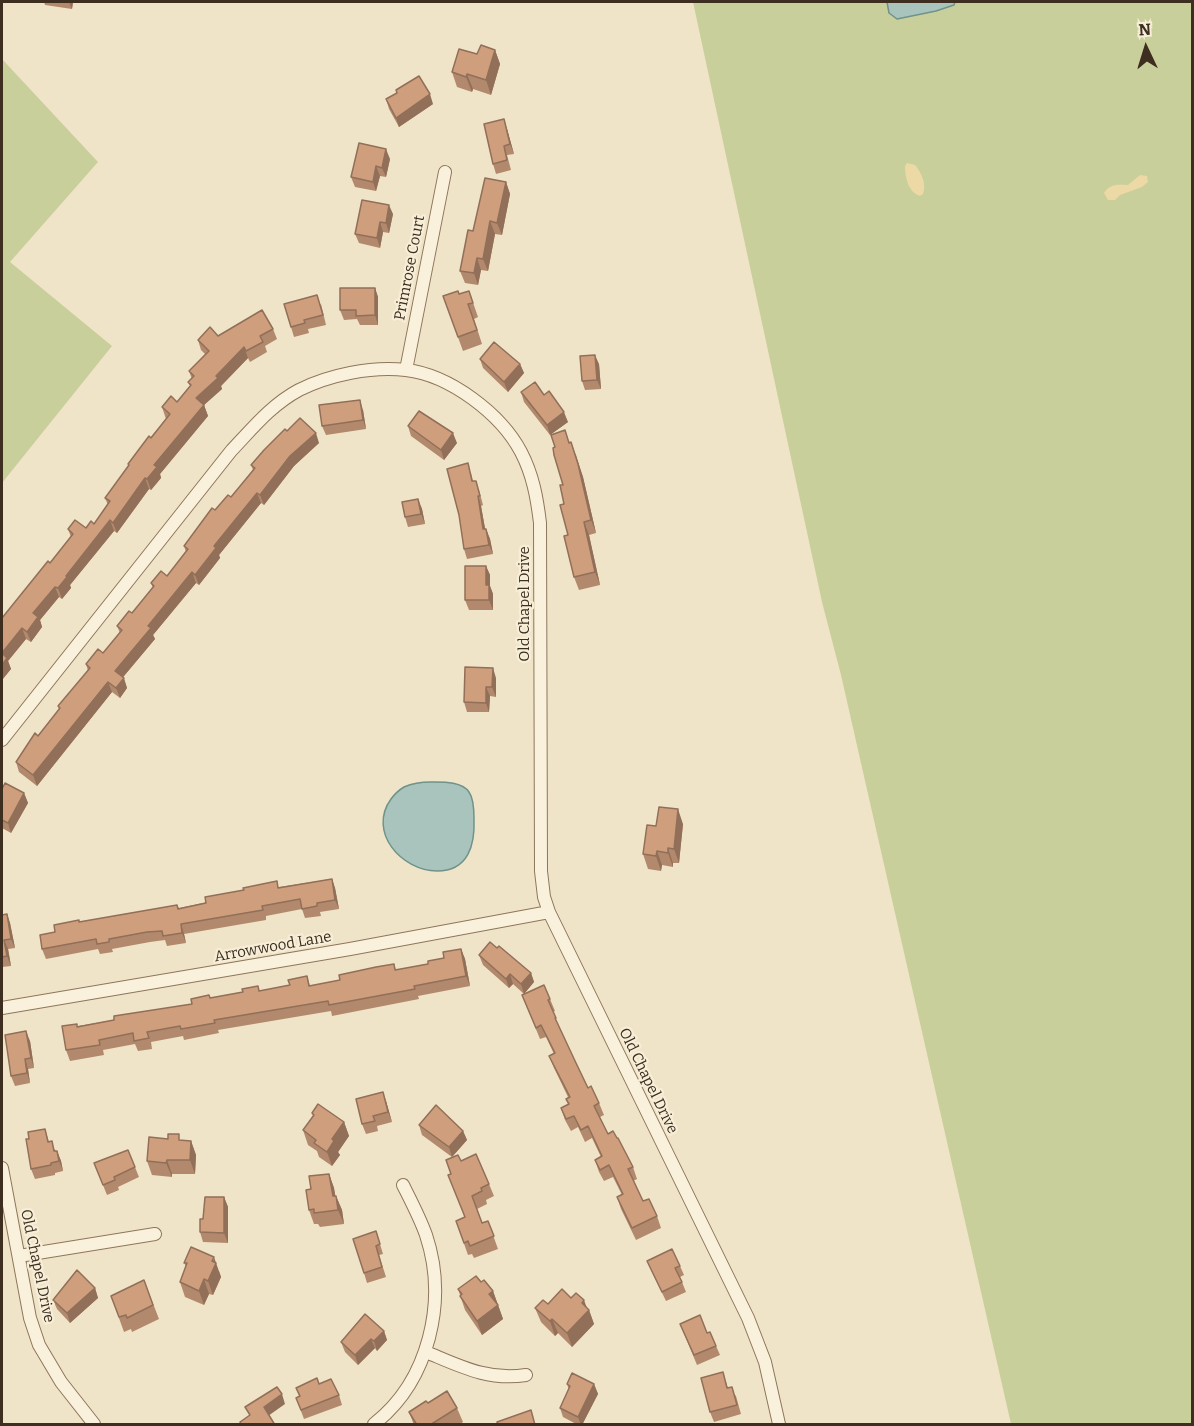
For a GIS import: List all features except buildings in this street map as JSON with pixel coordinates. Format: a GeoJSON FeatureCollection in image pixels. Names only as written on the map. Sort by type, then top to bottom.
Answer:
{"type":"FeatureCollection","features":[{"type":"Feature","properties":{"kind":"street","name":"Primrose Court"},"geometry":{"type":"LineString","coordinates":[[406,370],[445,172]]}},
{"type":"Feature","properties":{"kind":"street","name":"Old Chapel Drive"},"geometry":{"type":"LineString","coordinates":[[2,740],[231,451],[267,412],[297,391],[331,378],[372,370],[406,370],[443,381],[480,404],[510,435],[521,452],[534,484],[540,523],[541,871],[544,897],[549,912],[748,1318],[765,1362],[779,1425]]}},
{"type":"Feature","properties":{"kind":"street","name":"Arrowwood Lane"},"geometry":{"type":"LineString","coordinates":[[2,1008],[350,949],[549,912]]}},
{"type":"Feature","properties":{"kind":"street","name":"Old Chapel Drive"},"geometry":{"type":"LineString","coordinates":[[2,1168],[30,1318],[39,1345],[61,1382],[94,1425]]}},
{"type":"Feature","properties":{"kind":"street"},"geometry":{"type":"LineString","coordinates":[[374,1425],[403,1392],[426,1352],[431,1331],[433,1310],[431,1258],[426,1236],[402,1185]]}},
{"type":"Feature","properties":{"kind":"street"},"geometry":{"type":"LineString","coordinates":[[19,1256],[155,1234]]}},
{"type":"Feature","properties":{"kind":"street"},"geometry":{"type":"LineString","coordinates":[[426,1352],[487,1376],[526,1375]]}},
{"type":"Feature","properties":{"kind":"green space"},"geometry":{"type":"Polygon","coordinates":[[[693,2],[1192,2],[1192,1424],[1011,1424],[841,675],[822,602],[693,2]]]}},
{"type":"Feature","properties":{"kind":"green space"},"geometry":{"type":"Polygon","coordinates":[[[2,59],[98,162],[10,262],[112,346],[2,483],[2,59]]]}},
{"type":"Feature","properties":{"kind":"sand"},"geometry":{"type":"Polygon","coordinates":[[[907,163],[915,165],[923,178],[924,190],[920,196],[908,184],[905,170],[907,163]]]}},
{"type":"Feature","properties":{"kind":"sand"},"geometry":{"type":"Polygon","coordinates":[[[1140,175],[1147,176],[1148,182],[1142,187],[1120,195],[1115,200],[1108,200],[1104,193],[1109,188],[1115,185],[1128,185],[1140,175]]]}},
{"type":"Feature","properties":{"kind":"water"},"geometry":{"type":"Polygon","coordinates":[[[887,2],[955,2],[954,5],[936,11],[897,19],[889,13],[887,2]]]}},
{"type":"Feature","properties":{"kind":"water"},"geometry":{"type":"Polygon","coordinates":[[[431,782],[462,786],[469,792],[473,802],[474,828],[471,846],[463,861],[448,870],[424,869],[401,857],[386,836],[383,824],[385,812],[398,791],[411,785],[431,782]]]}}]}
